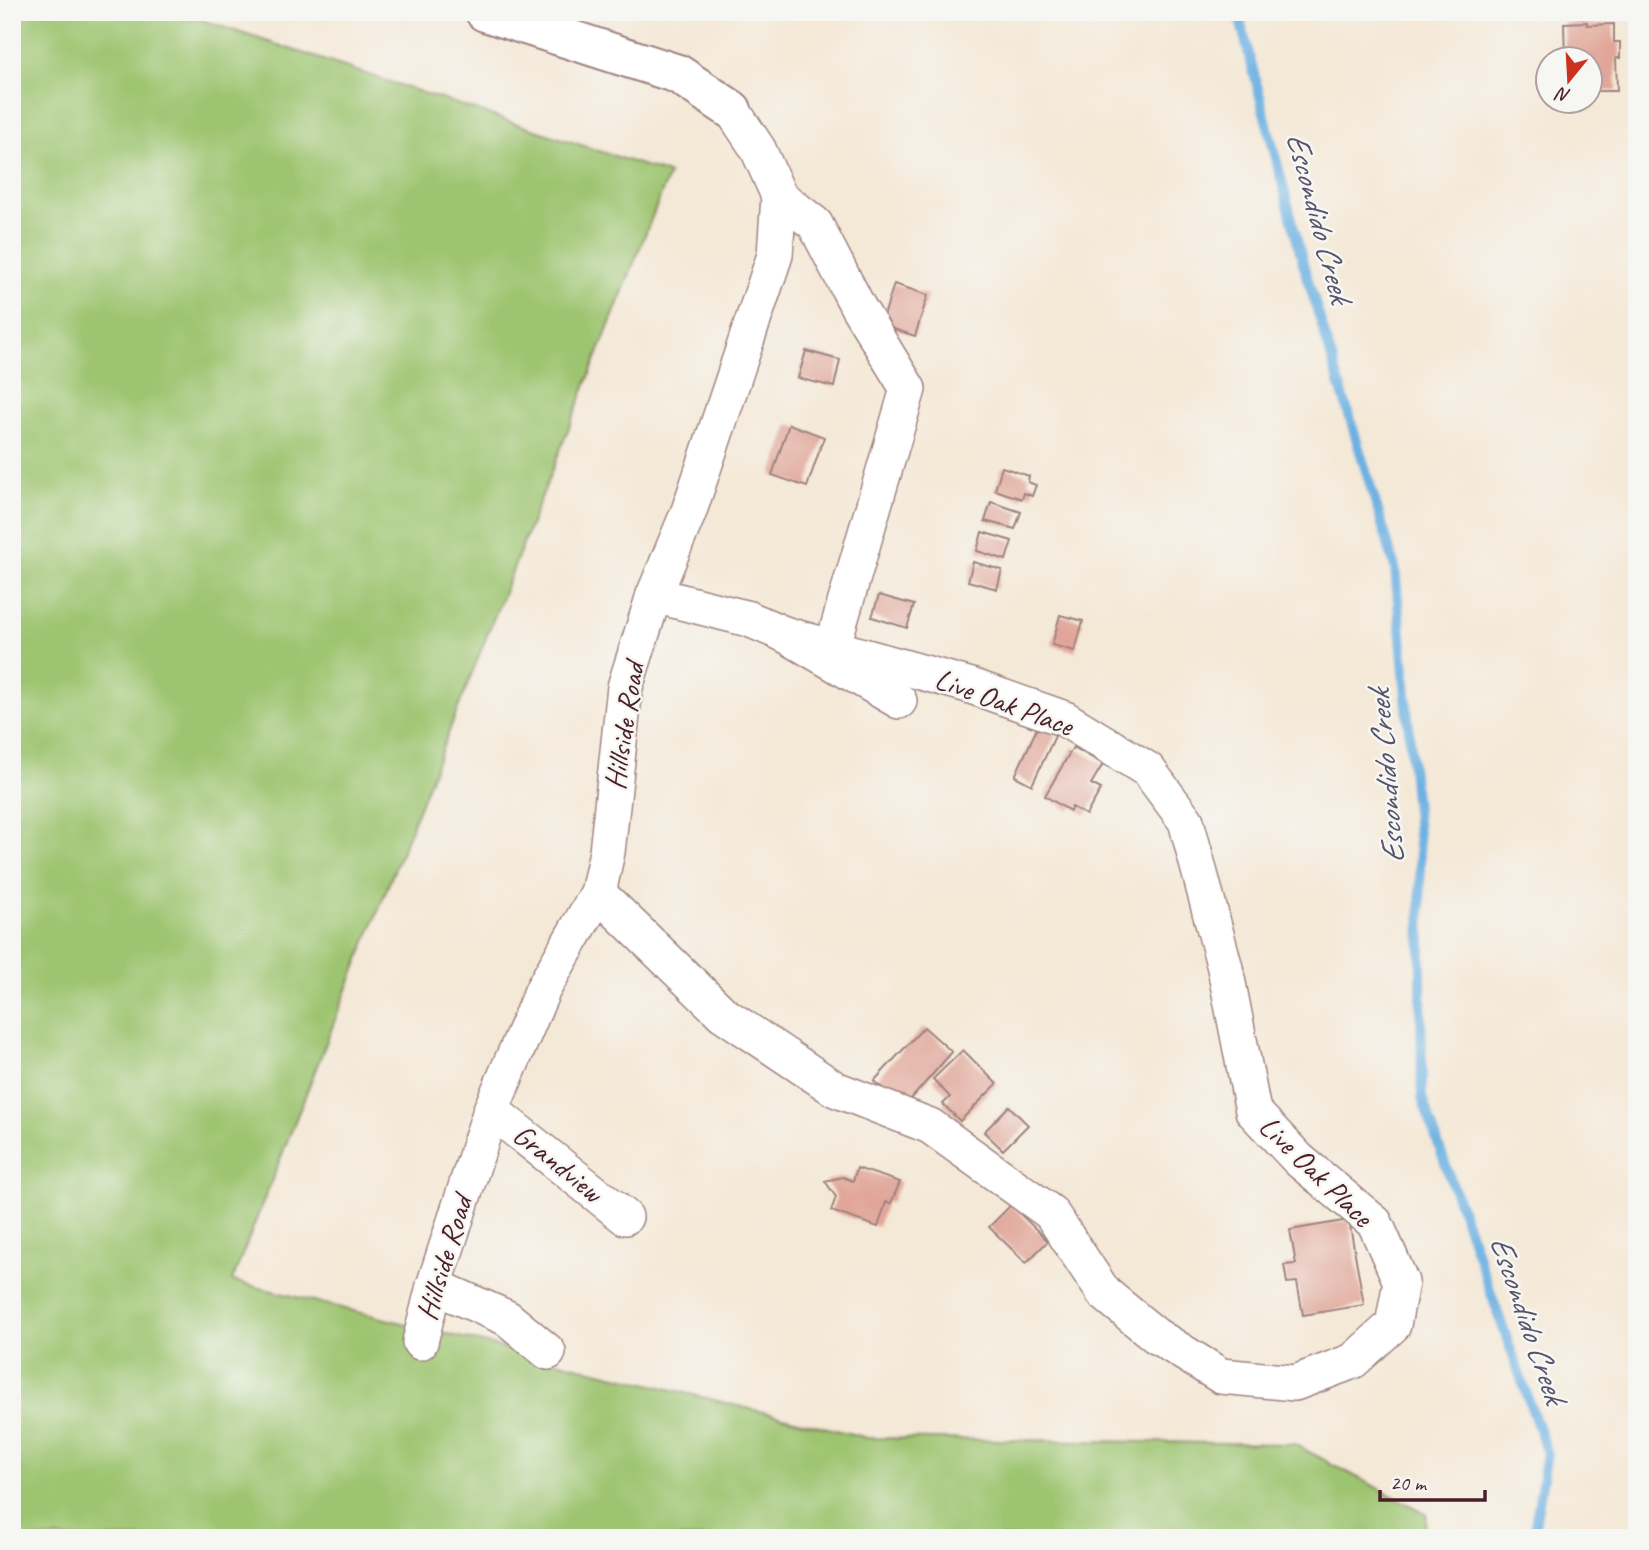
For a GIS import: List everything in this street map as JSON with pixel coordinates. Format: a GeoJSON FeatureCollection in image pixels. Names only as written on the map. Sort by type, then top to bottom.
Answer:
{"type":"FeatureCollection","features":[{"type":"Feature","properties":{"kind":"street"},"geometry":{"type":"LineString","coordinates":[[485,12],[678,74],[732,110]]}},
{"type":"Feature","properties":{"kind":"street","name":"Hillside Road"},"geometry":{"type":"LineString","coordinates":[[419,1342],[434,1286],[491,1110],[543,989],[598,893],[607,852],[625,687],[654,595],[689,511],[775,255],[779,196],[758,149],[732,110]]}},
{"type":"Feature","properties":{"kind":"street"},"geometry":{"type":"LineString","coordinates":[[779,196],[815,224],[858,307],[908,389],[833,645]]}},
{"type":"Feature","properties":{"kind":"street"},"geometry":{"type":"LineString","coordinates":[[654,595],[749,619],[784,634],[899,701]]}},
{"type":"Feature","properties":{"kind":"street","name":"Live Oak Place"},"geometry":{"type":"LineString","coordinates":[[598,893],[723,1014],[835,1089],[930,1126],[1051,1213],[1104,1293],[1155,1335],[1221,1376],[1296,1383],[1353,1361],[1393,1325],[1401,1282],[1376,1223],[1299,1160],[1253,1111],[1225,968],[1186,821],[1148,770],[1065,719],[968,685],[888,665],[833,645],[784,634]]}},
{"type":"Feature","properties":{"kind":"street","name":"Grandview"},"geometry":{"type":"LineString","coordinates":[[491,1110],[625,1217]]}},
{"type":"Feature","properties":{"kind":"street"},"geometry":{"type":"LineString","coordinates":[[434,1286],[507,1318],[548,1352]]}},
{"type":"Feature","properties":{"kind":"green space"},"geometry":{"type":"Polygon","coordinates":[[[12,12],[178,12],[669,174],[232,1281],[868,1438],[1294,1444],[1427,1514],[1423,1538],[12,1538],[12,12]]]}},
{"type":"Feature","properties":{"kind":"building"},"geometry":{"type":"Polygon","coordinates":[[[1564,23],[1614,24],[1614,42],[1620,42],[1620,58],[1616,58],[1617,91],[1604,91],[1604,46],[1565,46],[1564,23]]]}},
{"type":"Feature","properties":{"kind":"building"},"geometry":{"type":"Polygon","coordinates":[[[894,284],[928,295],[915,336],[881,325],[894,284]]]}},
{"type":"Feature","properties":{"kind":"building"},"geometry":{"type":"Polygon","coordinates":[[[806,351],[840,360],[834,387],[798,378],[806,351]]]}},
{"type":"Feature","properties":{"kind":"building"},"geometry":{"type":"Polygon","coordinates":[[[789,424],[824,437],[807,487],[772,475],[789,424]]]}},
{"type":"Feature","properties":{"kind":"building"},"geometry":{"type":"Polygon","coordinates":[[[1002,467],[1029,476],[1028,482],[1036,485],[1032,496],[1024,493],[1022,499],[995,490],[1002,467]]]}},
{"type":"Feature","properties":{"kind":"building"},"geometry":{"type":"Polygon","coordinates":[[[991,502],[1021,512],[1015,529],[985,521],[991,502]]]}},
{"type":"Feature","properties":{"kind":"building"},"geometry":{"type":"Polygon","coordinates":[[[982,532],[1012,541],[1006,560],[977,551],[982,532]]]}},
{"type":"Feature","properties":{"kind":"building"},"geometry":{"type":"Polygon","coordinates":[[[973,562],[1002,570],[997,589],[968,581],[973,562]]]}},
{"type":"Feature","properties":{"kind":"building"},"geometry":{"type":"Polygon","coordinates":[[[879,595],[914,605],[907,628],[872,617],[879,595]]]}},
{"type":"Feature","properties":{"kind":"building"},"geometry":{"type":"Polygon","coordinates":[[[1060,615],[1083,621],[1075,651],[1052,645],[1060,615]]]}},
{"type":"Feature","properties":{"kind":"building"},"geometry":{"type":"Polygon","coordinates":[[[1038,726],[1056,734],[1032,785],[1015,776],[1038,726]]]}},
{"type":"Feature","properties":{"kind":"building"},"geometry":{"type":"Polygon","coordinates":[[[1073,747],[1103,764],[1091,784],[1101,789],[1086,815],[1072,807],[1070,811],[1045,796],[1073,747]]]}},
{"type":"Feature","properties":{"kind":"building"},"geometry":{"type":"Polygon","coordinates":[[[924,1027],[952,1052],[904,1107],[874,1081],[924,1027]]]}},
{"type":"Feature","properties":{"kind":"building"},"geometry":{"type":"Polygon","coordinates":[[[963,1050],[997,1084],[960,1121],[943,1104],[950,1097],[933,1079],[963,1050]]]}},
{"type":"Feature","properties":{"kind":"building"},"geometry":{"type":"Polygon","coordinates":[[[1009,1106],[1028,1125],[1003,1150],[984,1132],[1009,1106]]]}},
{"type":"Feature","properties":{"kind":"building"},"geometry":{"type":"Polygon","coordinates":[[[857,1168],[900,1182],[891,1203],[886,1202],[878,1227],[831,1211],[836,1197],[825,1181],[843,1177],[853,1181],[857,1168]]]}},
{"type":"Feature","properties":{"kind":"building"},"geometry":{"type":"Polygon","coordinates":[[[1011,1205],[1048,1241],[1026,1263],[989,1227],[1011,1205]]]}},
{"type":"Feature","properties":{"kind":"building"},"geometry":{"type":"Polygon","coordinates":[[[1349,1220],[1364,1305],[1303,1315],[1297,1282],[1287,1283],[1284,1265],[1296,1264],[1290,1230],[1349,1220]]]}},
{"type":"Feature","properties":{"kind":"waterway","name":"Escondido Creek"},"geometry":{"type":"LineString","coordinates":[[1238,12],[1303,263],[1395,567],[1420,858],[1422,1098],[1547,1452],[1533,1538]]}}]}
